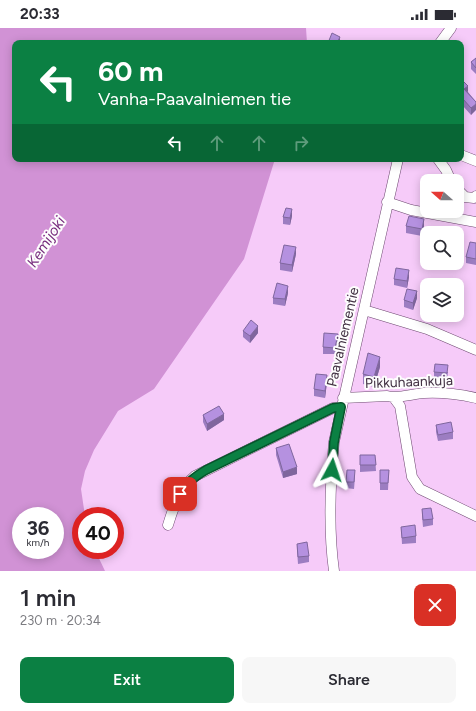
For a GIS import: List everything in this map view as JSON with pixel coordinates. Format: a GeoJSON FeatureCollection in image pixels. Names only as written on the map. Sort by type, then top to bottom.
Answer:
{"type":"FeatureCollection","features":[{"type":"Feature","properties":{"kind":"street"},"geometry":{"type":"LineString","coordinates":[[442,40],[451,28]]}},
{"type":"Feature","properties":{"kind":"street"},"geometry":{"type":"LineString","coordinates":[[464,156],[476,161]]}},
{"type":"Feature","properties":{"kind":"street","name":"Paavalniementie"},"geometry":{"type":"LineString","coordinates":[[334,571],[330,519],[330,484],[334,442],[397,162]]}},
{"type":"Feature","properties":{"kind":"street"},"geometry":{"type":"LineString","coordinates":[[440,162],[448,174]]}},
{"type":"Feature","properties":{"kind":"street"},"geometry":{"type":"LineString","coordinates":[[464,196],[474,198],[476,196]]}},
{"type":"Feature","properties":{"kind":"street"},"geometry":{"type":"LineString","coordinates":[[387,202],[411,210],[476,222]]}},
{"type":"Feature","properties":{"kind":"street"},"geometry":{"type":"LineString","coordinates":[[364,310],[428,329],[476,350]]}},
{"type":"Feature","properties":{"kind":"street","name":"Pikkuhaankuja"},"geometry":{"type":"LineString","coordinates":[[168,525],[174,505],[186,484],[196,476],[342,403],[387,396],[394,398],[409,394],[445,393],[461,394],[476,398]]}},
{"type":"Feature","properties":{"kind":"street"},"geometry":{"type":"LineString","coordinates":[[394,398],[400,406],[412,477],[415,482],[420,489],[427,493],[456,505],[476,516]]}},
{"type":"Feature","properties":{"kind":"water","name":"Kemijoki"},"geometry":{"type":"Polygon","coordinates":[[[0,28],[306,28],[307,40],[12,40],[12,162],[274,162],[244,259],[154,389],[118,411],[94,450],[85,471],[81,489],[84,507],[72,507],[72,559],[99,559],[105,571],[0,571],[0,28]]]}},
{"type":"Feature","properties":{"kind":"building"},"geometry":{"type":"Polygon","coordinates":[[[332,33],[340,37],[338,40],[329,40],[332,33]]]}},
{"type":"Feature","properties":{"kind":"building"},"geometry":{"type":"Polygon","coordinates":[[[476,58],[476,68],[471,62],[476,58]]]}},
{"type":"Feature","properties":{"kind":"building"},"geometry":{"type":"Polygon","coordinates":[[[464,82],[468,86],[464,89],[464,82]]]}},
{"type":"Feature","properties":{"kind":"building"},"geometry":{"type":"Polygon","coordinates":[[[464,89],[476,102],[476,104],[471,108],[464,100],[464,89]]]}},
{"type":"Feature","properties":{"kind":"building"},"geometry":{"type":"Polygon","coordinates":[[[286,208],[292,209],[290,218],[283,217],[286,208]]]}},
{"type":"Feature","properties":{"kind":"building"},"geometry":{"type":"Polygon","coordinates":[[[409,216],[424,219],[423,226],[420,226],[420,229],[406,226],[409,216]]]}},
{"type":"Feature","properties":{"kind":"building"},"geometry":{"type":"Polygon","coordinates":[[[470,242],[476,243],[476,259],[466,257],[470,242]]]}},
{"type":"Feature","properties":{"kind":"building"},"geometry":{"type":"Polygon","coordinates":[[[284,245],[296,247],[292,265],[280,263],[284,245]]]}},
{"type":"Feature","properties":{"kind":"building"},"geometry":{"type":"Polygon","coordinates":[[[396,268],[409,270],[407,281],[394,279],[396,268]]]}},
{"type":"Feature","properties":{"kind":"building"},"geometry":{"type":"Polygon","coordinates":[[[277,283],[288,286],[285,299],[273,298],[277,283]]]}},
{"type":"Feature","properties":{"kind":"building"},"geometry":{"type":"Polygon","coordinates":[[[407,289],[417,291],[413,303],[404,300],[407,289]]]}},
{"type":"Feature","properties":{"kind":"building"},"geometry":{"type":"Polygon","coordinates":[[[251,320],[258,326],[250,336],[243,331],[251,320]]]}},
{"type":"Feature","properties":{"kind":"building"},"geometry":{"type":"Polygon","coordinates":[[[324,333],[338,334],[335,348],[323,347],[324,333]]]}},
{"type":"Feature","properties":{"kind":"building"},"geometry":{"type":"Polygon","coordinates":[[[368,353],[380,357],[374,377],[363,374],[368,353]]]}},
{"type":"Feature","properties":{"kind":"building"},"geometry":{"type":"Polygon","coordinates":[[[435,364],[448,365],[447,373],[434,372],[435,364]]]}},
{"type":"Feature","properties":{"kind":"building"},"geometry":{"type":"Polygon","coordinates":[[[316,374],[327,375],[325,391],[314,389],[316,374]]]}},
{"type":"Feature","properties":{"kind":"building"},"geometry":{"type":"Polygon","coordinates":[[[219,406],[224,414],[207,424],[203,415],[219,406]]]}},
{"type":"Feature","properties":{"kind":"building"},"geometry":{"type":"Polygon","coordinates":[[[451,422],[453,432],[438,435],[436,425],[451,422]]]}},
{"type":"Feature","properties":{"kind":"building"},"geometry":{"type":"Polygon","coordinates":[[[289,444],[297,467],[283,472],[276,448],[289,444]]]}},
{"type":"Feature","properties":{"kind":"building"},"geometry":{"type":"Polygon","coordinates":[[[360,455],[375,455],[376,465],[360,465],[360,455]]]}},
{"type":"Feature","properties":{"kind":"building"},"geometry":{"type":"Polygon","coordinates":[[[347,470],[355,470],[354,482],[346,482],[347,470]]]}},
{"type":"Feature","properties":{"kind":"building"},"geometry":{"type":"Polygon","coordinates":[[[380,470],[389,470],[388,483],[380,483],[380,470]]]}},
{"type":"Feature","properties":{"kind":"building"},"geometry":{"type":"Polygon","coordinates":[[[431,508],[433,519],[423,520],[422,509],[431,508]]]}},
{"type":"Feature","properties":{"kind":"building"},"geometry":{"type":"Polygon","coordinates":[[[415,525],[416,536],[402,538],[401,527],[415,525]]]}},
{"type":"Feature","properties":{"kind":"building"},"geometry":{"type":"Polygon","coordinates":[[[307,542],[309,556],[298,557],[297,544],[307,542]]]}},
{"type":"Feature","properties":{"kind":"route"},"geometry":{"type":"LineString","coordinates":[[180,494],[186,484],[206,470],[333,408],[341,407],[334,442],[332,470]]}}]}
